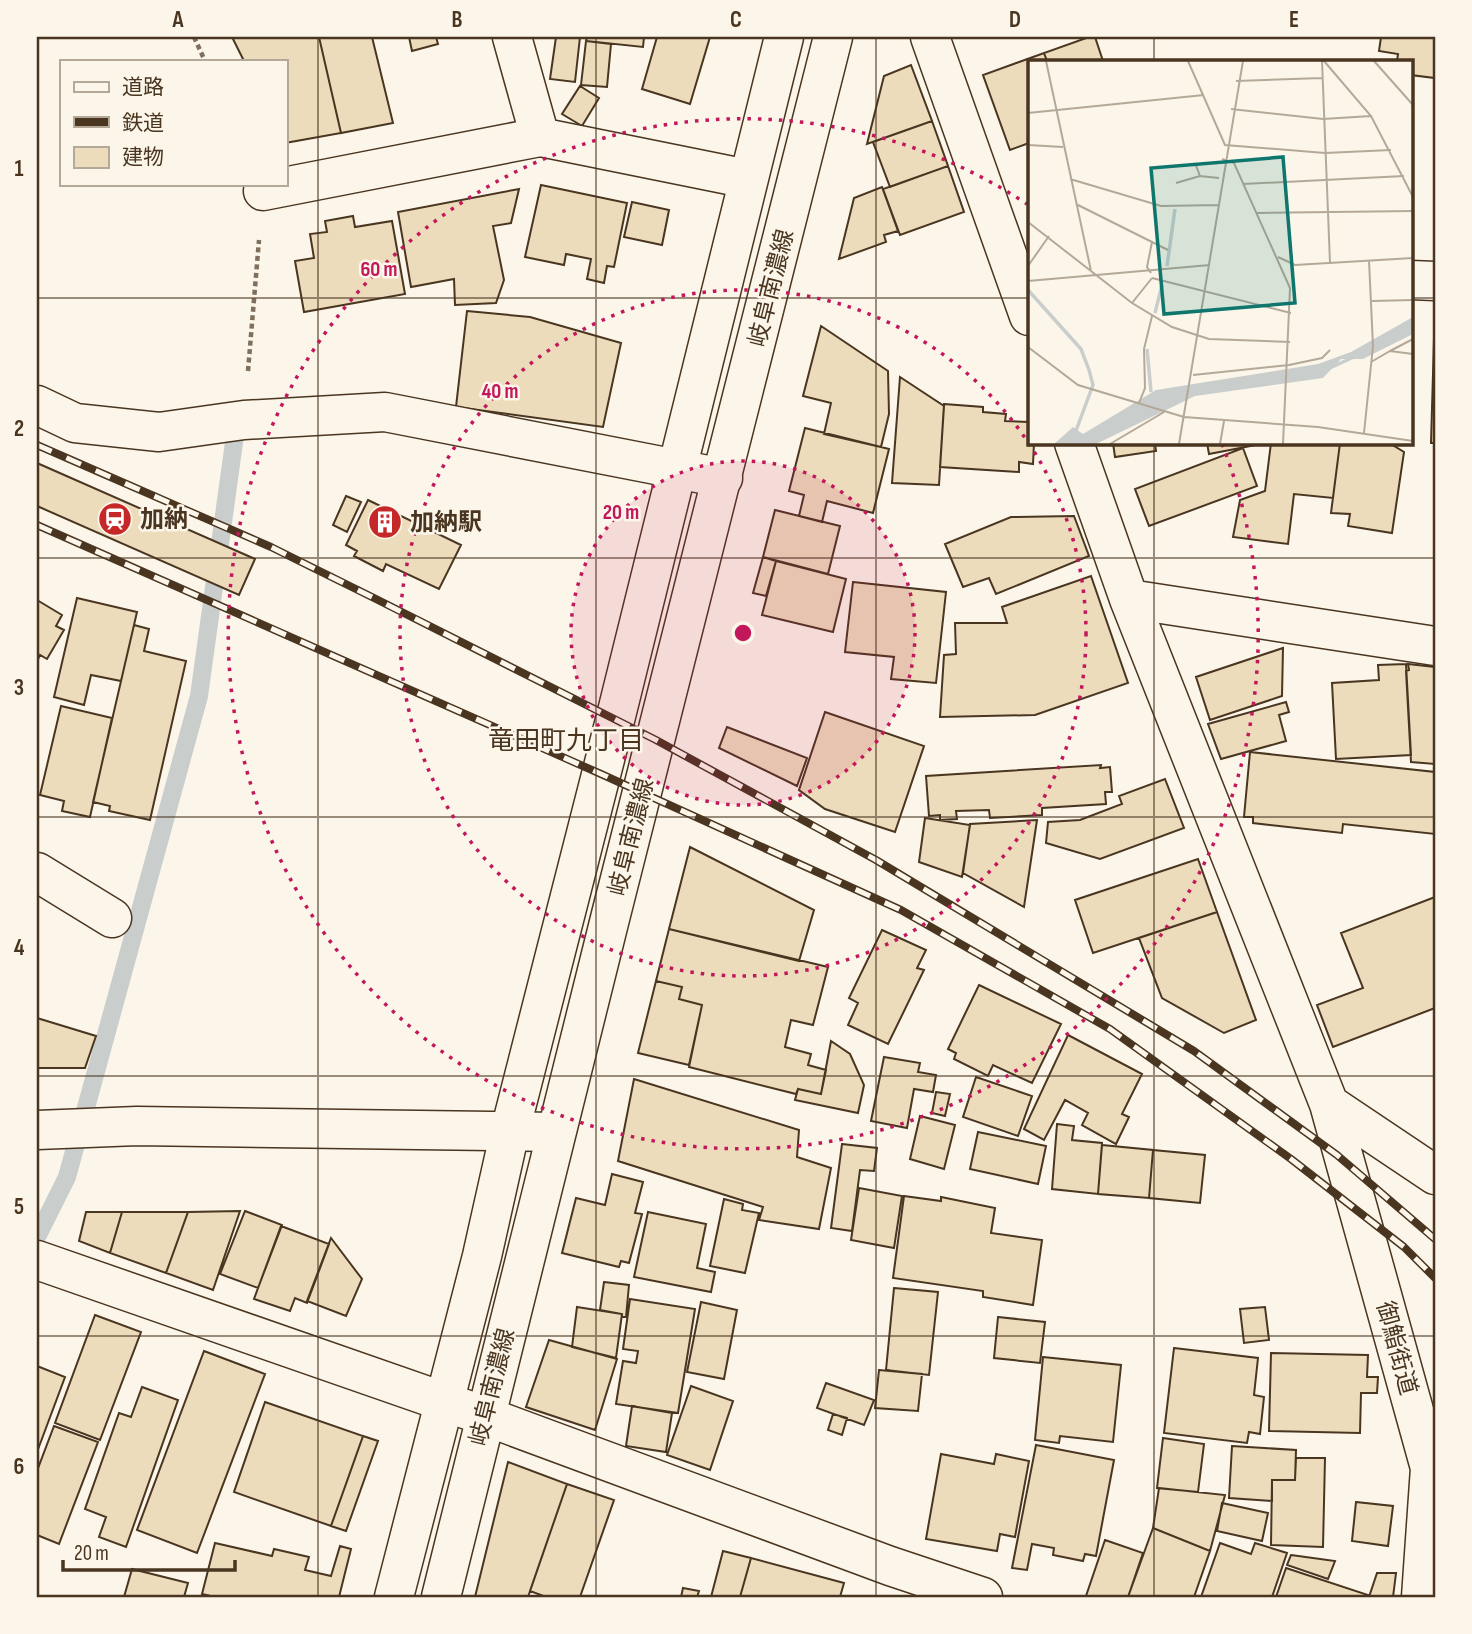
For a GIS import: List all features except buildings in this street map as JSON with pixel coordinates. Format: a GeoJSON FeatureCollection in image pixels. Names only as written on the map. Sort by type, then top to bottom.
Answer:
{"type":"FeatureCollection","features":[{"type":"Feature","properties":{"kind":"street"},"geometry":{"type":"LineString","coordinates":[[512,37],[540,138]]}},
{"type":"Feature","properties":{"kind":"street","name":"岐阜南濃線"},"geometry":{"type":"LineString","coordinates":[[394,1597],[482,1255],[510,1131],[783,37]]}},
{"type":"Feature","properties":{"kind":"street","name":"岐阜南濃線"},"geometry":{"type":"LineString","coordinates":[[441,1597],[555,1132],[833,37]]}},
{"type":"Feature","properties":{"kind":"street"},"geometry":{"type":"LineString","coordinates":[[930,37],[1020,264],[1028,310]]}},
{"type":"Feature","properties":{"kind":"street"},"geometry":{"type":"LineString","coordinates":[[263,191],[540,138],[748,179]]}},
{"type":"Feature","properties":{"kind":"street"},"geometry":{"type":"LineString","coordinates":[[1412,280],[1435,281]]}},
{"type":"Feature","properties":{"kind":"street"},"geometry":{"type":"LineString","coordinates":[[37,405],[75,423],[159,432],[244,420],[385,412],[723,478]]}},
{"type":"Feature","properties":{"kind":"street","name":"御鮨街道"},"geometry":{"type":"LineString","coordinates":[[1074,444],[1129,599],[1329,1104],[1430,1468],[1420,1597]]}},
{"type":"Feature","properties":{"kind":"street"},"geometry":{"type":"LineString","coordinates":[[1129,599],[1435,646]]}},
{"type":"Feature","properties":{"kind":"street"},"geometry":{"type":"LineString","coordinates":[[37,873],[112,918]]}},
{"type":"Feature","properties":{"kind":"street"},"geometry":{"type":"LineString","coordinates":[[1329,1104],[1435,1175]]}},
{"type":"Feature","properties":{"kind":"street"},"geometry":{"type":"LineString","coordinates":[[38,1130],[120,1126],[555,1132]]}},
{"type":"Feature","properties":{"kind":"street"},"geometry":{"type":"LineString","coordinates":[[43,1263],[485,1416],[877,1561],[983,1597]]}},
{"type":"Feature","properties":{"kind":"path"},"geometry":{"type":"LineString","coordinates":[[194,37],[205,60]]}},
{"type":"Feature","properties":{"kind":"path"},"geometry":{"type":"LineString","coordinates":[[244,420],[263,191]]}},
{"type":"Feature","properties":{"kind":"waterway"},"geometry":{"type":"LineString","coordinates":[[37,1237],[67,1177],[199,696],[236,428]]}},
{"type":"Feature","properties":{"kind":"railway"},"geometry":{"type":"LineString","coordinates":[[37,445],[271,547],[656,740],[876,860],[1194,1051],[1337,1155],[1435,1239]]}},
{"type":"Feature","properties":{"kind":"railway"},"geometry":{"type":"LineString","coordinates":[[37,525],[601,774],[901,910],[1110,1029],[1291,1159],[1404,1247],[1435,1278]]}},
{"type":"Feature","properties":{"kind":"place","name":"加納"},"geometry":{"type":"Point","coordinates":[115,519]}},
{"type":"Feature","properties":{"kind":"place","name":"加納駅"},"geometry":{"type":"Point","coordinates":[385,522]}},
{"type":"Feature","properties":{"kind":"district","name":"竜田町九丁目"},"geometry":{"type":"Point","coordinates":[566,740]}}]}
